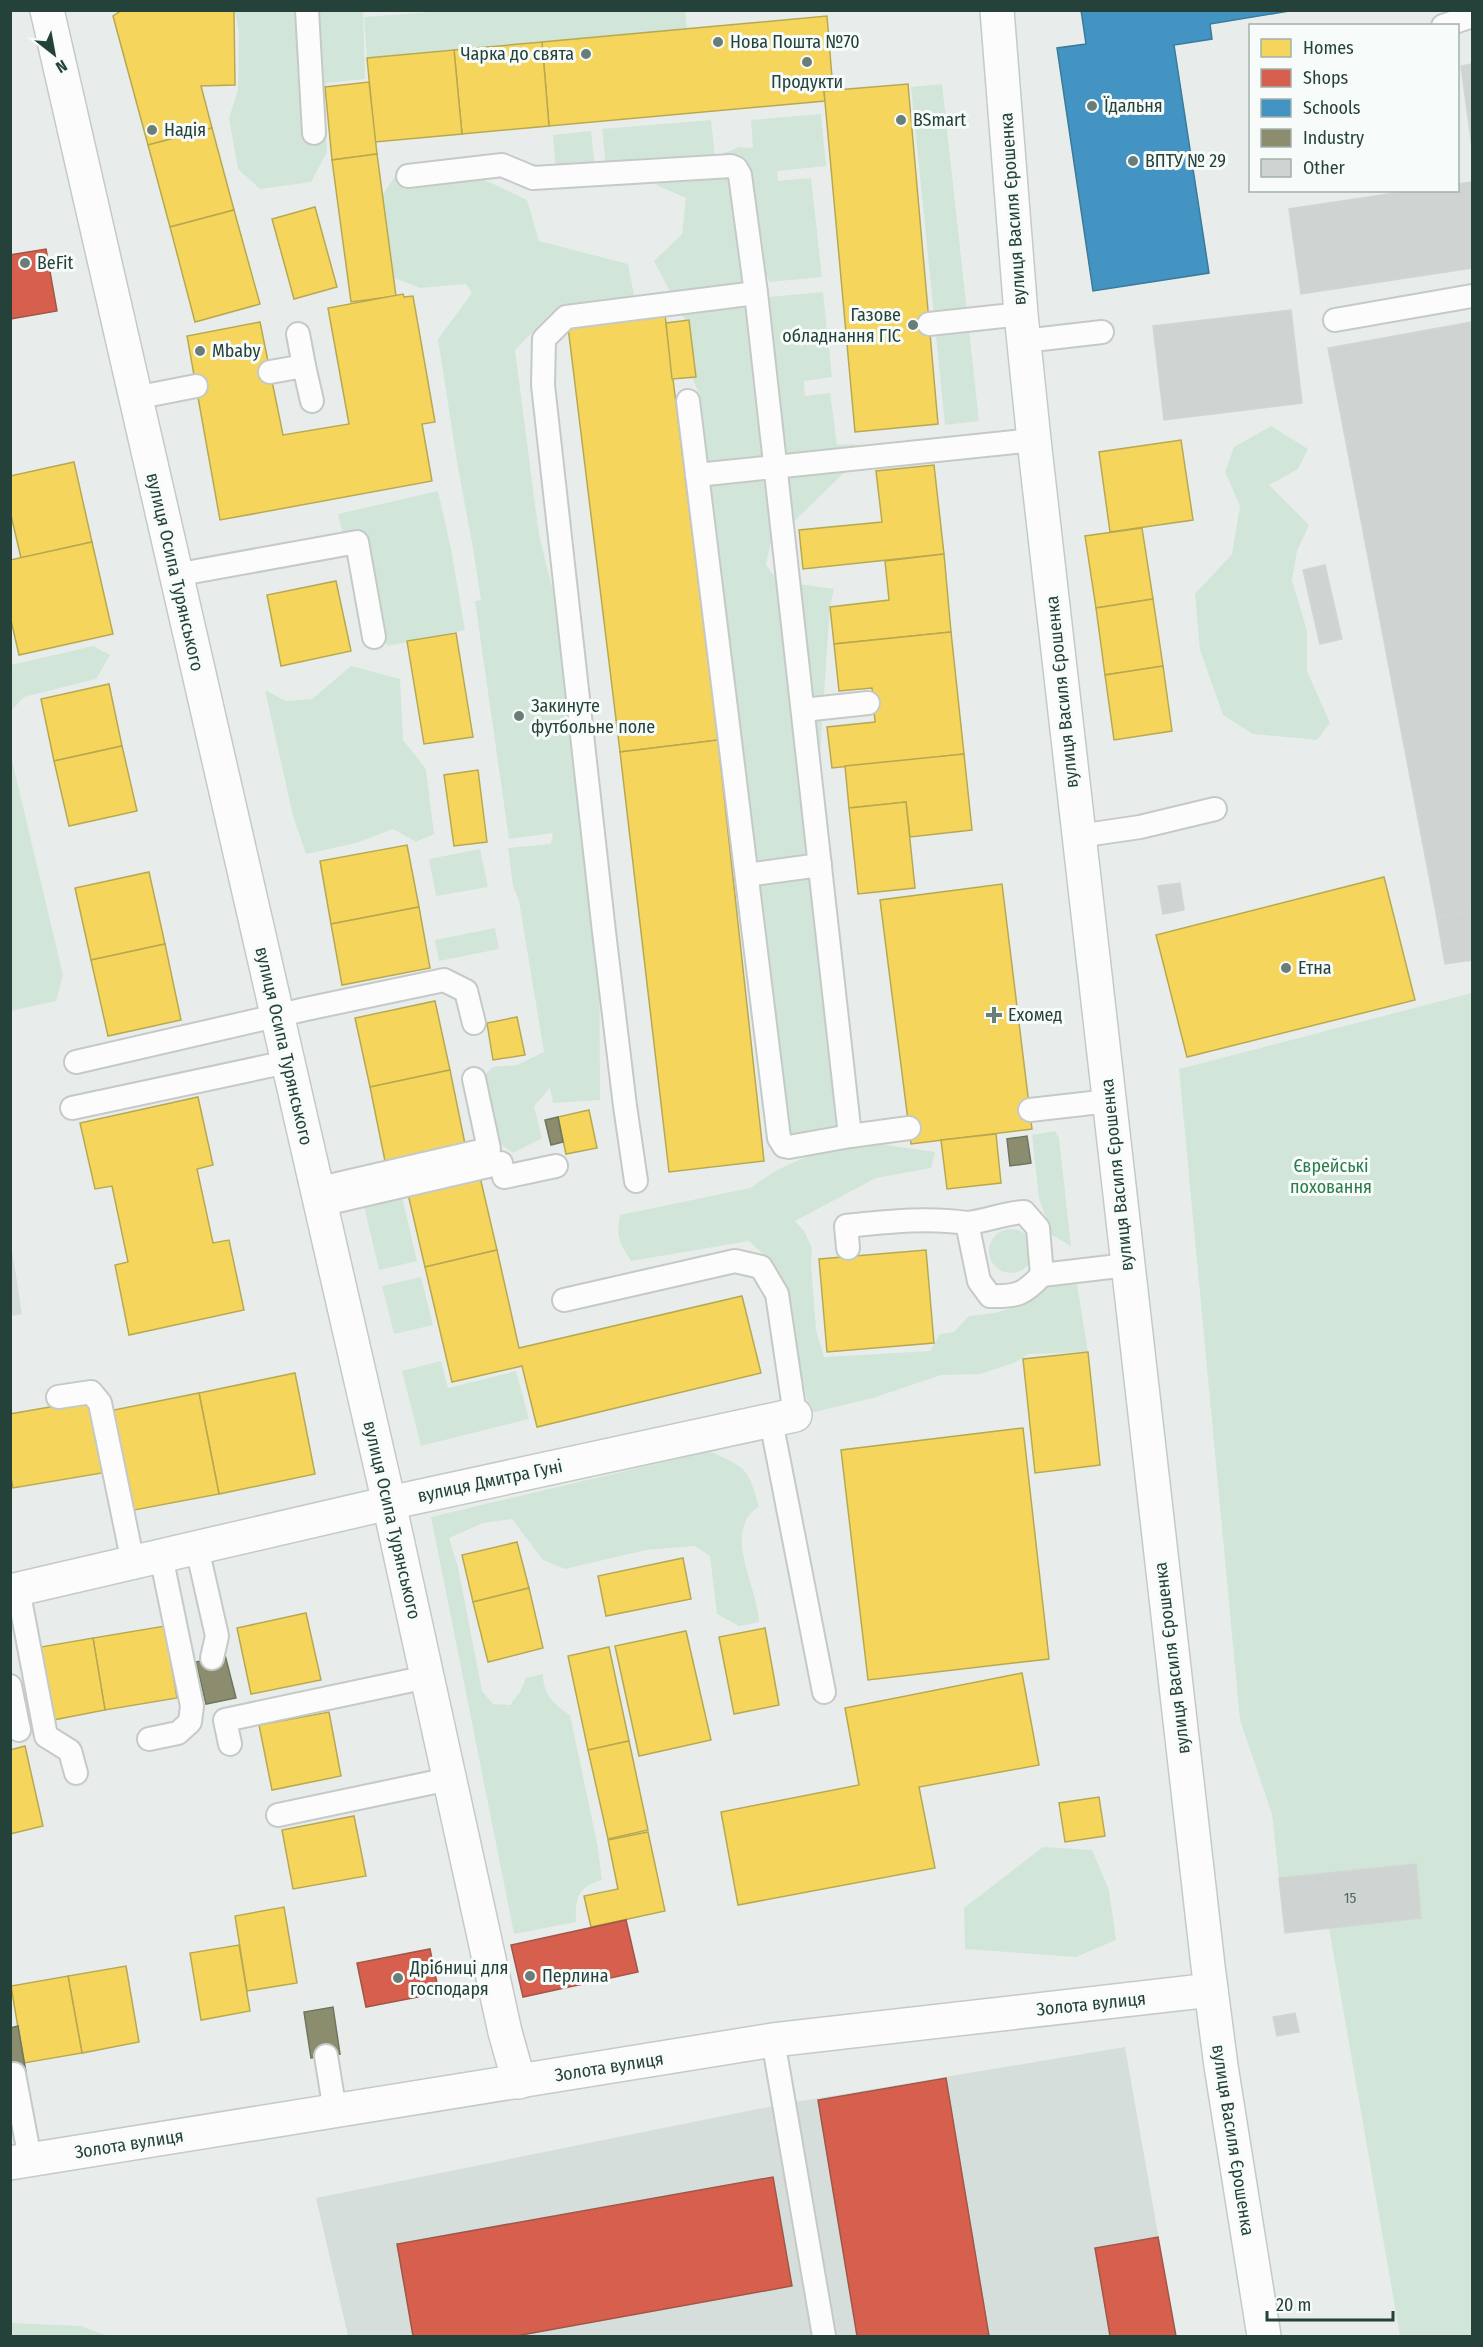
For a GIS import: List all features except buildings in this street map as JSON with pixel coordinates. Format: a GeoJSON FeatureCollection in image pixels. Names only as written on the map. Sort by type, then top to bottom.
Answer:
{"type":"FeatureCollection","features":[{"type":"Feature","properties":{"kind":"street","name":"вулиця Осипа Турянського"},"geometry":{"type":"LineString","coordinates":[[46,10],[389,1503],[505,2032],[519,2082]]}},
{"type":"Feature","properties":{"kind":"street","name":"вулиця Василя Єрошенка"},"geometry":{"type":"LineString","coordinates":[[997,10],[1022,328],[1127,1265],[1211,1990],[1264,2337]]}},
{"type":"Feature","properties":{"kind":"street","name":"вулиця Дмитра Гуні"},"geometry":{"type":"LineString","coordinates":[[14,1590],[389,1503],[783,1418]]}},
{"type":"Feature","properties":{"kind":"street","name":"Золота вулиця"},"geometry":{"type":"LineString","coordinates":[[20,2161],[773,2040],[1211,1990]]}},
{"type":"Feature","properties":{"kind":"lane"},"geometry":{"type":"LineString","coordinates":[[307,10],[314,133]]}},
{"type":"Feature","properties":{"kind":"lane"},"geometry":{"type":"LineString","coordinates":[[1449,24],[1473,16]]}},
{"type":"Feature","properties":{"kind":"lane"},"geometry":{"type":"LineString","coordinates":[[408,176],[502,165],[533,178],[731,166],[736,168],[741,179],[756,293],[850,1136]]}},
{"type":"Feature","properties":{"kind":"lane"},"geometry":{"type":"LineString","coordinates":[[636,1181],[607,955],[543,385],[543,339],[566,317],[756,293]]}},
{"type":"Feature","properties":{"kind":"lane"},"geometry":{"type":"LineString","coordinates":[[1335,320],[1473,296]]}},
{"type":"Feature","properties":{"kind":"lane"},"geometry":{"type":"LineString","coordinates":[[929,324],[1102,332]]}},
{"type":"Feature","properties":{"kind":"lane"},"geometry":{"type":"LineString","coordinates":[[298,334],[312,401]]}},
{"type":"Feature","properties":{"kind":"lane"},"geometry":{"type":"LineString","coordinates":[[270,372],[304,366]]}},
{"type":"Feature","properties":{"kind":"lane"},"geometry":{"type":"LineString","coordinates":[[135,398],[196,386]]}},
{"type":"Feature","properties":{"kind":"lane"},"geometry":{"type":"LineString","coordinates":[[688,401],[780,1142],[784,1146],[793,1147],[909,1128]]}},
{"type":"Feature","properties":{"kind":"lane"},"geometry":{"type":"LineString","coordinates":[[697,475],[1034,440]]}},
{"type":"Feature","properties":{"kind":"lane"},"geometry":{"type":"LineString","coordinates":[[176,575],[357,542],[374,637]]}},
{"type":"Feature","properties":{"kind":"lane"},"geometry":{"type":"LineString","coordinates":[[802,710],[868,703]]}},
{"type":"Feature","properties":{"kind":"lane"},"geometry":{"type":"LineString","coordinates":[[1079,836],[1140,827],[1215,809]]}},
{"type":"Feature","properties":{"kind":"lane"},"geometry":{"type":"LineString","coordinates":[[747,875],[820,865]]}},
{"type":"Feature","properties":{"kind":"lane"},"geometry":{"type":"LineString","coordinates":[[76,1062],[444,980],[466,991],[474,1023]]}},
{"type":"Feature","properties":{"kind":"lane"},"geometry":{"type":"LineString","coordinates":[[72,1108],[287,1062]]}},
{"type":"Feature","properties":{"kind":"lane"},"geometry":{"type":"LineString","coordinates":[[318,1197],[489,1149],[474,1079]]}},
{"type":"Feature","properties":{"kind":"lane"},"geometry":{"type":"LineString","coordinates":[[1030,1110],[1109,1101]]}},
{"type":"Feature","properties":{"kind":"lane"},"geometry":{"type":"LineString","coordinates":[[318,1197],[501,1163],[504,1177],[556,1166]]}},
{"type":"Feature","properties":{"kind":"lane"},"geometry":{"type":"LineString","coordinates":[[848,1248],[846,1226],[920,1220],[967,1223],[987,1221],[1007,1213],[1024,1212],[1038,1228],[1042,1275]]}},
{"type":"Feature","properties":{"kind":"lane"},"geometry":{"type":"LineString","coordinates":[[967,1223],[979,1281],[990,1296],[1009,1297],[1027,1291],[1042,1275],[1127,1265]]}},
{"type":"Feature","properties":{"kind":"lane"},"geometry":{"type":"LineString","coordinates":[[564,1300],[735,1261],[761,1267],[777,1294],[783,1418],[824,1692]]}},
{"type":"Feature","properties":{"kind":"lane"},"geometry":{"type":"LineString","coordinates":[[58,1397],[91,1392],[100,1403],[192,1706],[190,1722],[178,1733],[149,1739]]}},
{"type":"Feature","properties":{"kind":"lane"},"geometry":{"type":"LineString","coordinates":[[196,1548],[217,1636],[212,1658]]}},
{"type":"Feature","properties":{"kind":"lane"},"geometry":{"type":"LineString","coordinates":[[14,1590],[46,1736],[70,1751],[76,1773]]}},
{"type":"Feature","properties":{"kind":"lane"},"geometry":{"type":"LineString","coordinates":[[230,1744],[225,1720],[427,1677]]}},
{"type":"Feature","properties":{"kind":"lane"},"geometry":{"type":"LineString","coordinates":[[10,1686],[19,1730]]}},
{"type":"Feature","properties":{"kind":"lane"},"geometry":{"type":"LineString","coordinates":[[278,1815],[449,1779]]}},
{"type":"Feature","properties":{"kind":"lane"},"geometry":{"type":"LineString","coordinates":[[773,2040],[824,2337]]}},
{"type":"Feature","properties":{"kind":"lane"},"geometry":{"type":"LineString","coordinates":[[327,2056],[335,2111]]}},
{"type":"Feature","properties":{"kind":"lane"},"geometry":{"type":"LineString","coordinates":[[14,2074],[20,2161]]}},
{"type":"Feature","properties":{"kind":"shaded area"},"geometry":{"type":"Polygon","coordinates":[[[10,1237],[22,1314],[11,1316],[10,1316],[10,1237]]]}},
{"type":"Feature","properties":{"kind":"shaded area"},"geometry":{"type":"Polygon","coordinates":[[[1125,2047],[1176,2336],[348,2336],[316,2198],[783,2104],[1125,2047]]]}},
{"type":"Feature","properties":{"kind":"green space"},"geometry":{"type":"Polygon","coordinates":[[[235,11],[363,11],[365,79],[326,83],[324,98],[327,152],[311,182],[260,189],[238,169],[229,118],[238,90],[239,33],[235,11]]]}},
{"type":"Feature","properties":{"kind":"green space"},"geometry":{"type":"Polygon","coordinates":[[[444,11],[685,11],[687,29],[367,58],[364,17],[444,11]]]}},
{"type":"Feature","properties":{"kind":"green space"},"geometry":{"type":"Polygon","coordinates":[[[942,84],[979,421],[945,425],[911,87],[942,84]]]}},
{"type":"Feature","properties":{"kind":"green space"},"geometry":{"type":"Polygon","coordinates":[[[821,114],[826,166],[777,171],[778,181],[811,178],[822,277],[769,282],[768,277],[750,288],[747,298],[768,302],[768,297],[823,292],[832,377],[804,381],[805,396],[830,393],[837,445],[855,444],[853,464],[770,545],[766,565],[778,581],[834,589],[830,607],[818,783],[850,1136],[789,1147],[699,456],[701,399],[679,345],[688,326],[654,261],[682,234],[686,198],[656,185],[677,173],[606,169],[602,129],[711,120],[715,157],[739,147],[753,148],[751,120],[821,114]]]}},
{"type":"Feature","properties":{"kind":"green space"},"geometry":{"type":"Polygon","coordinates":[[[591,131],[595,169],[556,173],[553,135],[591,131]]]}},
{"type":"Feature","properties":{"kind":"green space"},"geometry":{"type":"Polygon","coordinates":[[[449,163],[527,200],[539,241],[628,264],[634,295],[551,313],[515,350],[539,535],[576,683],[599,885],[600,1100],[553,1103],[550,1088],[534,1106],[542,1138],[513,1153],[492,1138],[482,1079],[492,1067],[517,1065],[544,1052],[508,848],[551,844],[553,833],[509,839],[475,601],[481,600],[438,339],[472,293],[466,284],[420,288],[387,275],[370,213],[398,172],[449,163]]]}},
{"type":"Feature","properties":{"kind":"green space"},"geometry":{"type":"Polygon","coordinates":[[[1271,426],[1308,449],[1298,469],[1269,485],[1309,525],[1297,551],[1292,580],[1307,631],[1307,671],[1330,723],[1317,740],[1253,734],[1223,715],[1200,650],[1195,594],[1232,554],[1240,506],[1225,472],[1234,447],[1271,426]]]}},
{"type":"Feature","properties":{"kind":"green space"},"geometry":{"type":"Polygon","coordinates":[[[438,491],[465,630],[388,646],[360,604],[338,514],[438,491]]]}},
{"type":"Feature","properties":{"kind":"green space"},"geometry":{"type":"Polygon","coordinates":[[[93,646],[110,655],[96,679],[24,697],[11,711],[11,665],[93,646]]]}},
{"type":"Feature","properties":{"kind":"green space"},"geometry":{"type":"Polygon","coordinates":[[[351,666],[400,679],[403,740],[426,769],[434,834],[416,842],[393,829],[356,843],[306,854],[293,816],[265,690],[286,701],[312,699],[351,666]]]}},
{"type":"Feature","properties":{"kind":"green space"},"geometry":{"type":"Polygon","coordinates":[[[11,756],[63,975],[56,1001],[11,1011],[11,756]]]}},
{"type":"Feature","properties":{"kind":"green space"},"geometry":{"type":"Polygon","coordinates":[[[480,849],[488,887],[436,896],[429,859],[480,849]]]}},
{"type":"Feature","properties":{"kind":"green space"},"geometry":{"type":"Polygon","coordinates":[[[495,928],[499,949],[439,961],[435,940],[495,928]]]}},
{"type":"Feature","properties":{"kind":"green space","name":"Єврейські поховання"},"geometry":{"type":"Polygon","coordinates":[[[1472,993],[1472,2336],[1400,2336],[1329,1928],[1421,1918],[1416,1864],[1279,1878],[1272,1814],[1240,1720],[1179,1069],[1472,993]]]}},
{"type":"Feature","properties":{"kind":"green space"},"geometry":{"type":"Polygon","coordinates":[[[1055,1131],[1059,1138],[1071,1246],[1052,1235],[1039,1198],[1032,1135],[1055,1131]]]}},
{"type":"Feature","properties":{"kind":"green space"},"geometry":{"type":"Polygon","coordinates":[[[873,1143],[935,1152],[931,1168],[876,1178],[795,1221],[804,1231],[812,1248],[816,1330],[824,1357],[930,1351],[940,1334],[954,1332],[969,1316],[995,1313],[1021,1305],[1051,1286],[1077,1284],[1088,1352],[1029,1354],[1014,1363],[980,1374],[941,1375],[873,1398],[810,1413],[779,1277],[764,1255],[749,1241],[631,1261],[621,1244],[618,1229],[620,1215],[750,1188],[777,1170],[821,1150],[873,1143]]]}},
{"type":"Feature","properties":{"kind":"green space"},"geometry":{"type":"Polygon","coordinates":[[[402,1197],[417,1261],[379,1270],[364,1206],[402,1197]]]}},
{"type":"Feature","properties":{"kind":"green space"},"geometry":{"type":"Polygon","coordinates":[[[1011,1229],[1019,1230],[1027,1235],[1032,1243],[1032,1259],[1027,1267],[1019,1272],[1011,1273],[1003,1272],[995,1267],[990,1259],[989,1251],[990,1243],[995,1235],[1003,1230],[1011,1229]]]}},
{"type":"Feature","properties":{"kind":"green space"},"geometry":{"type":"Polygon","coordinates":[[[421,1277],[433,1325],[394,1334],[382,1286],[421,1277]]]}},
{"type":"Feature","properties":{"kind":"green space"},"geometry":{"type":"Polygon","coordinates":[[[441,1361],[448,1388],[516,1371],[529,1419],[421,1446],[402,1371],[441,1361]]]}},
{"type":"Feature","properties":{"kind":"green space"},"geometry":{"type":"Polygon","coordinates":[[[710,1451],[744,1470],[759,1506],[746,1520],[742,1531],[742,1544],[759,1622],[739,1626],[717,1614],[710,1556],[695,1546],[646,1550],[565,1569],[543,1560],[512,1519],[483,1523],[449,1538],[458,1567],[482,1691],[493,1704],[510,1705],[520,1692],[526,1678],[543,1674],[550,1698],[570,1715],[598,1848],[602,1880],[587,1886],[579,1895],[576,1922],[514,1934],[431,1517],[710,1451]]]}},
{"type":"Feature","properties":{"kind":"green space"},"geometry":{"type":"Polygon","coordinates":[[[1043,1847],[1092,1850],[1109,1890],[1116,1940],[1076,1957],[965,1949],[964,1908],[1043,1847]]]}},
{"type":"Feature","properties":{"kind":"green space"},"geometry":{"type":"Polygon","coordinates":[[[11,2323],[81,2326],[108,2336],[11,2336],[11,2323]]]}},
{"type":"Feature","properties":{"kind":"place","name":"Нова Пошта №70"},"geometry":{"type":"Point","coordinates":[718,42]}},
{"type":"Feature","properties":{"kind":"place","name":"Чарка до свята"},"geometry":{"type":"Point","coordinates":[586,54]}},
{"type":"Feature","properties":{"kind":"place","name":"Продукти"},"geometry":{"type":"Point","coordinates":[807,62]}},
{"type":"Feature","properties":{"kind":"place","name":"Їдальня"},"geometry":{"type":"Point","coordinates":[1092,106]}},
{"type":"Feature","properties":{"kind":"place","name":"BSmart"},"geometry":{"type":"Point","coordinates":[901,120]}},
{"type":"Feature","properties":{"kind":"place","name":"Надія"},"geometry":{"type":"Point","coordinates":[152,130]}},
{"type":"Feature","properties":{"kind":"place","name":"ВПТУ № 29"},"geometry":{"type":"Point","coordinates":[1133,161]}},
{"type":"Feature","properties":{"kind":"place","name":"BeFit"},"geometry":{"type":"Point","coordinates":[25,263]}},
{"type":"Feature","properties":{"kind":"place","name":"Газове обладнання ГІС"},"geometry":{"type":"Point","coordinates":[913,325]}},
{"type":"Feature","properties":{"kind":"place","name":"Mbaby"},"geometry":{"type":"Point","coordinates":[200,351]}},
{"type":"Feature","properties":{"kind":"place","name":"Закинуте футбольне поле"},"geometry":{"type":"Point","coordinates":[519,716]}},
{"type":"Feature","properties":{"kind":"place","name":"Етна"},"geometry":{"type":"Point","coordinates":[1286,968]}},
{"type":"Feature","properties":{"kind":"place","name":"Ехомед"},"geometry":{"type":"Point","coordinates":[994,1015]}},
{"type":"Feature","properties":{"kind":"place","name":"Перлина"},"geometry":{"type":"Point","coordinates":[530,1976]}},
{"type":"Feature","properties":{"kind":"place","name":"Дрібниці для господаря"},"geometry":{"type":"Point","coordinates":[398,1978]}}]}
